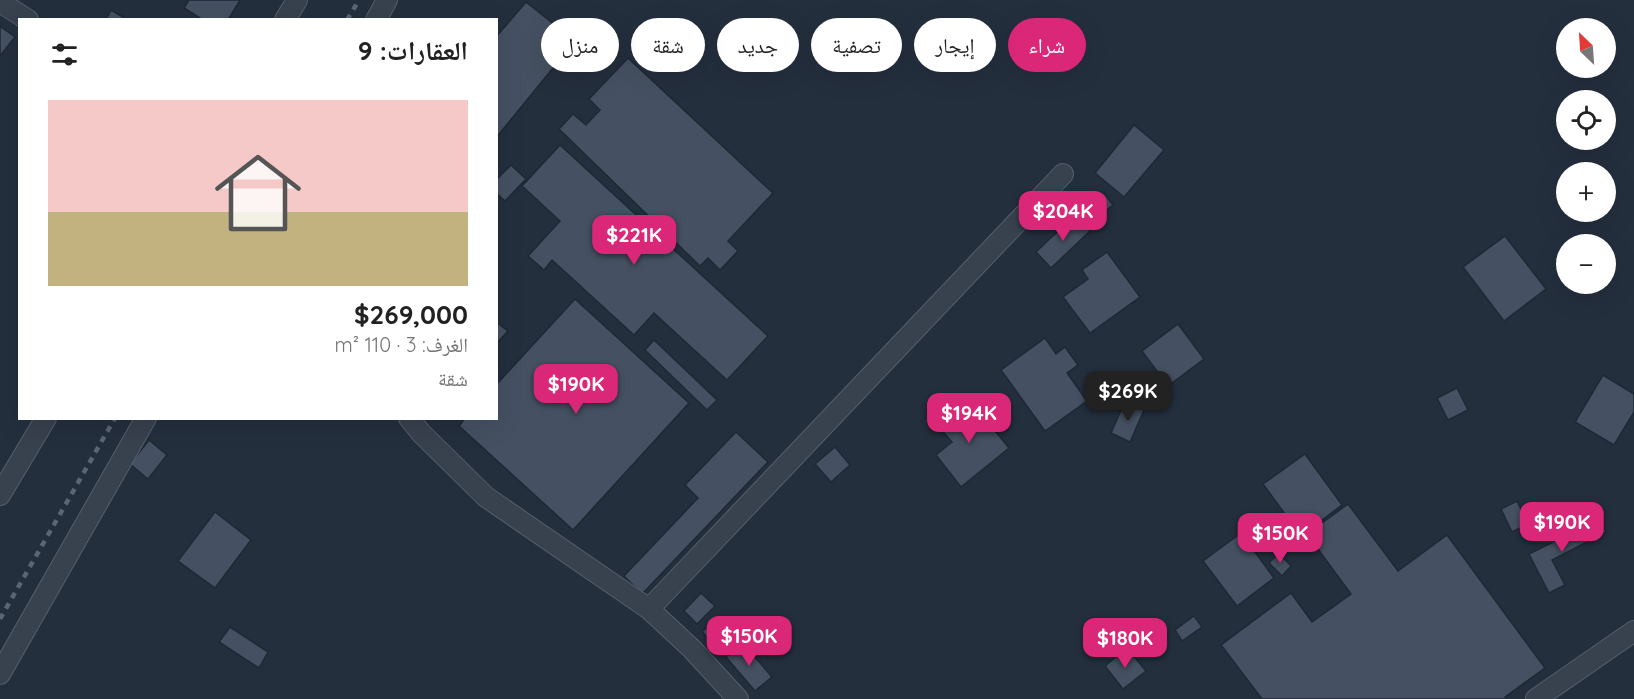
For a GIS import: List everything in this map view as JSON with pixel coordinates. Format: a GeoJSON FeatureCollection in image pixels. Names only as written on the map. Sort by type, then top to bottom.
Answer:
{"type":"FeatureCollection","features":[{"type":"Feature","properties":{"kind":"street"},"geometry":{"type":"LineString","coordinates":[[286,18],[297,0]]}},
{"type":"Feature","properties":{"kind":"street"},"geometry":{"type":"LineString","coordinates":[[377,18],[387,0]]}},
{"type":"Feature","properties":{"kind":"street"},"geometry":{"type":"LineString","coordinates":[[0,2],[25,18]]}},
{"type":"Feature","properties":{"kind":"street"},"geometry":{"type":"LineString","coordinates":[[649,609],[1063,174]]}},
{"type":"Feature","properties":{"kind":"street"},"geometry":{"type":"LineString","coordinates":[[0,495],[45,420]]}},
{"type":"Feature","properties":{"kind":"street"},"geometry":{"type":"LineString","coordinates":[[0,674],[145,420]]}},
{"type":"Feature","properties":{"kind":"street"},"geometry":{"type":"LineString","coordinates":[[411,420],[486,497],[649,609],[738,699]]}},
{"type":"Feature","properties":{"kind":"street"},"geometry":{"type":"LineString","coordinates":[[1536,699],[1634,631]]}},
{"type":"Feature","properties":{"kind":"building"},"geometry":{"type":"Polygon","coordinates":[[[189,0],[240,0],[229,18],[200,18],[184,8],[189,0]]]}},
{"type":"Feature","properties":{"kind":"building"},"geometry":{"type":"Polygon","coordinates":[[[526,2],[546,18],[541,18],[541,72],[550,72],[498,136],[498,35],[526,2]]]}},
{"type":"Feature","properties":{"kind":"building"},"geometry":{"type":"Polygon","coordinates":[[[111,10],[125,18],[107,18],[111,10]]]}},
{"type":"Feature","properties":{"kind":"building"},"geometry":{"type":"Polygon","coordinates":[[[0,26],[15,37],[0,56],[0,26]]]}},
{"type":"Feature","properties":{"kind":"building"},"geometry":{"type":"Polygon","coordinates":[[[628,58],[631,61],[631,72],[643,72],[773,193],[728,241],[738,251],[720,270],[708,258],[700,266],[559,129],[573,114],[586,125],[600,110],[589,99],[615,72],[619,72],[619,67],[628,58]]]}},
{"type":"Feature","properties":{"kind":"building"},"geometry":{"type":"Polygon","coordinates":[[[1134,125],[1164,150],[1124,197],[1095,173],[1134,125]]]}},
{"type":"Feature","properties":{"kind":"building"},"geometry":{"type":"Polygon","coordinates":[[[560,145],[768,336],[727,380],[654,313],[634,335],[552,260],[544,270],[528,256],[560,221],[522,186],[560,145]]]}},
{"type":"Feature","properties":{"kind":"building"},"geometry":{"type":"Polygon","coordinates":[[[511,165],[526,179],[505,201],[498,195],[498,178],[511,165]]]}},
{"type":"Feature","properties":{"kind":"building"},"geometry":{"type":"Polygon","coordinates":[[[1104,193],[1113,205],[1098,217],[1088,205],[1104,193]]]}},
{"type":"Feature","properties":{"kind":"building"},"geometry":{"type":"Polygon","coordinates":[[[1075,215],[1090,231],[1051,268],[1036,252],[1075,215]]]}},
{"type":"Feature","properties":{"kind":"building"},"geometry":{"type":"Polygon","coordinates":[[[1505,236],[1546,289],[1504,321],[1463,267],[1505,236]]]}},
{"type":"Feature","properties":{"kind":"building"},"geometry":{"type":"Polygon","coordinates":[[[1107,252],[1140,297],[1090,333],[1063,297],[1088,279],[1082,270],[1107,252]]]}},
{"type":"Feature","properties":{"kind":"building"},"geometry":{"type":"Polygon","coordinates":[[[575,299],[689,403],[573,530],[459,426],[464,420],[498,420],[498,383],[575,299]]]}},
{"type":"Feature","properties":{"kind":"building"},"geometry":{"type":"Polygon","coordinates":[[[498,324],[508,331],[498,342],[498,324]]]}},
{"type":"Feature","properties":{"kind":"building"},"geometry":{"type":"Polygon","coordinates":[[[1178,324],[1204,359],[1168,386],[1142,351],[1178,324]]]}},
{"type":"Feature","properties":{"kind":"building"},"geometry":{"type":"Polygon","coordinates":[[[1045,338],[1056,354],[1065,347],[1078,365],[1067,373],[1087,401],[1045,431],[1001,370],[1045,338]]]}},
{"type":"Feature","properties":{"kind":"building"},"geometry":{"type":"Polygon","coordinates":[[[654,340],[717,400],[707,410],[645,350],[654,340]]]}},
{"type":"Feature","properties":{"kind":"building"},"geometry":{"type":"Polygon","coordinates":[[[1603,375],[1634,394],[1634,412],[1614,445],[1575,422],[1603,375]]]}},
{"type":"Feature","properties":{"kind":"building"},"geometry":{"type":"Polygon","coordinates":[[[1457,388],[1468,410],[1448,420],[1437,398],[1457,388]]]}},
{"type":"Feature","properties":{"kind":"building"},"geometry":{"type":"Polygon","coordinates":[[[970,400],[1009,448],[961,487],[936,455],[952,442],[938,426],[970,400]]]}},
{"type":"Feature","properties":{"kind":"building"},"geometry":{"type":"Polygon","coordinates":[[[1125,401],[1144,410],[1130,442],[1111,433],[1125,401]]]}},
{"type":"Feature","properties":{"kind":"building"},"geometry":{"type":"Polygon","coordinates":[[[736,432],[768,462],[642,594],[624,576],[698,498],[685,485],[736,432]]]}},
{"type":"Feature","properties":{"kind":"building"},"geometry":{"type":"Polygon","coordinates":[[[149,440],[167,455],[148,479],[130,464],[149,440]]]}},
{"type":"Feature","properties":{"kind":"building"},"geometry":{"type":"Polygon","coordinates":[[[835,447],[850,465],[831,482],[815,464],[835,447]]]}},
{"type":"Feature","properties":{"kind":"building"},"geometry":{"type":"Polygon","coordinates":[[[1305,454],[1342,505],[1301,536],[1263,484],[1305,454]]]}},
{"type":"Feature","properties":{"kind":"building"},"geometry":{"type":"Polygon","coordinates":[[[1517,501],[1528,524],[1512,532],[1501,509],[1517,501]]]}},
{"type":"Feature","properties":{"kind":"building"},"geometry":{"type":"Polygon","coordinates":[[[1348,504],[1398,571],[1447,535],[1545,668],[1505,697],[1507,699],[1262,699],[1221,645],[1291,593],[1312,622],[1351,594],[1307,534],[1348,504]]]}},
{"type":"Feature","properties":{"kind":"building"},"geometry":{"type":"Polygon","coordinates":[[[215,512],[251,540],[215,588],[178,561],[215,512]]]}},
{"type":"Feature","properties":{"kind":"building"},"geometry":{"type":"Polygon","coordinates":[[[1599,519],[1606,532],[1552,560],[1565,585],[1549,593],[1529,554],[1599,519]]]}},
{"type":"Feature","properties":{"kind":"building"},"geometry":{"type":"Polygon","coordinates":[[[1241,533],[1274,578],[1237,606],[1203,561],[1241,533]]]}},
{"type":"Feature","properties":{"kind":"building"},"geometry":{"type":"Polygon","coordinates":[[[1279,553],[1291,566],[1282,576],[1269,563],[1279,553]]]}},
{"type":"Feature","properties":{"kind":"building"},"geometry":{"type":"Polygon","coordinates":[[[701,593],[715,606],[697,624],[684,611],[701,593]]]}},
{"type":"Feature","properties":{"kind":"building"},"geometry":{"type":"Polygon","coordinates":[[[1194,616],[1202,627],[1182,641],[1175,630],[1194,616]]]}},
{"type":"Feature","properties":{"kind":"building"},"geometry":{"type":"Polygon","coordinates":[[[719,620],[732,639],[715,650],[702,631],[719,620]]]}},
{"type":"Feature","properties":{"kind":"building"},"geometry":{"type":"Polygon","coordinates":[[[230,627],[268,652],[259,668],[219,642],[230,627]]]}},
{"type":"Feature","properties":{"kind":"building"},"geometry":{"type":"Polygon","coordinates":[[[743,643],[772,677],[755,691],[726,657],[743,643]]]}},
{"type":"Feature","properties":{"kind":"building"},"geometry":{"type":"Polygon","coordinates":[[[1127,648],[1146,671],[1123,689],[1105,666],[1127,648]]]}},
{"type":"Feature","properties":{"kind":"railway"},"geometry":{"type":"LineString","coordinates":[[348,18],[359,0]]}},
{"type":"Feature","properties":{"kind":"railway"},"geometry":{"type":"LineString","coordinates":[[0,619],[114,420]]}}]}
